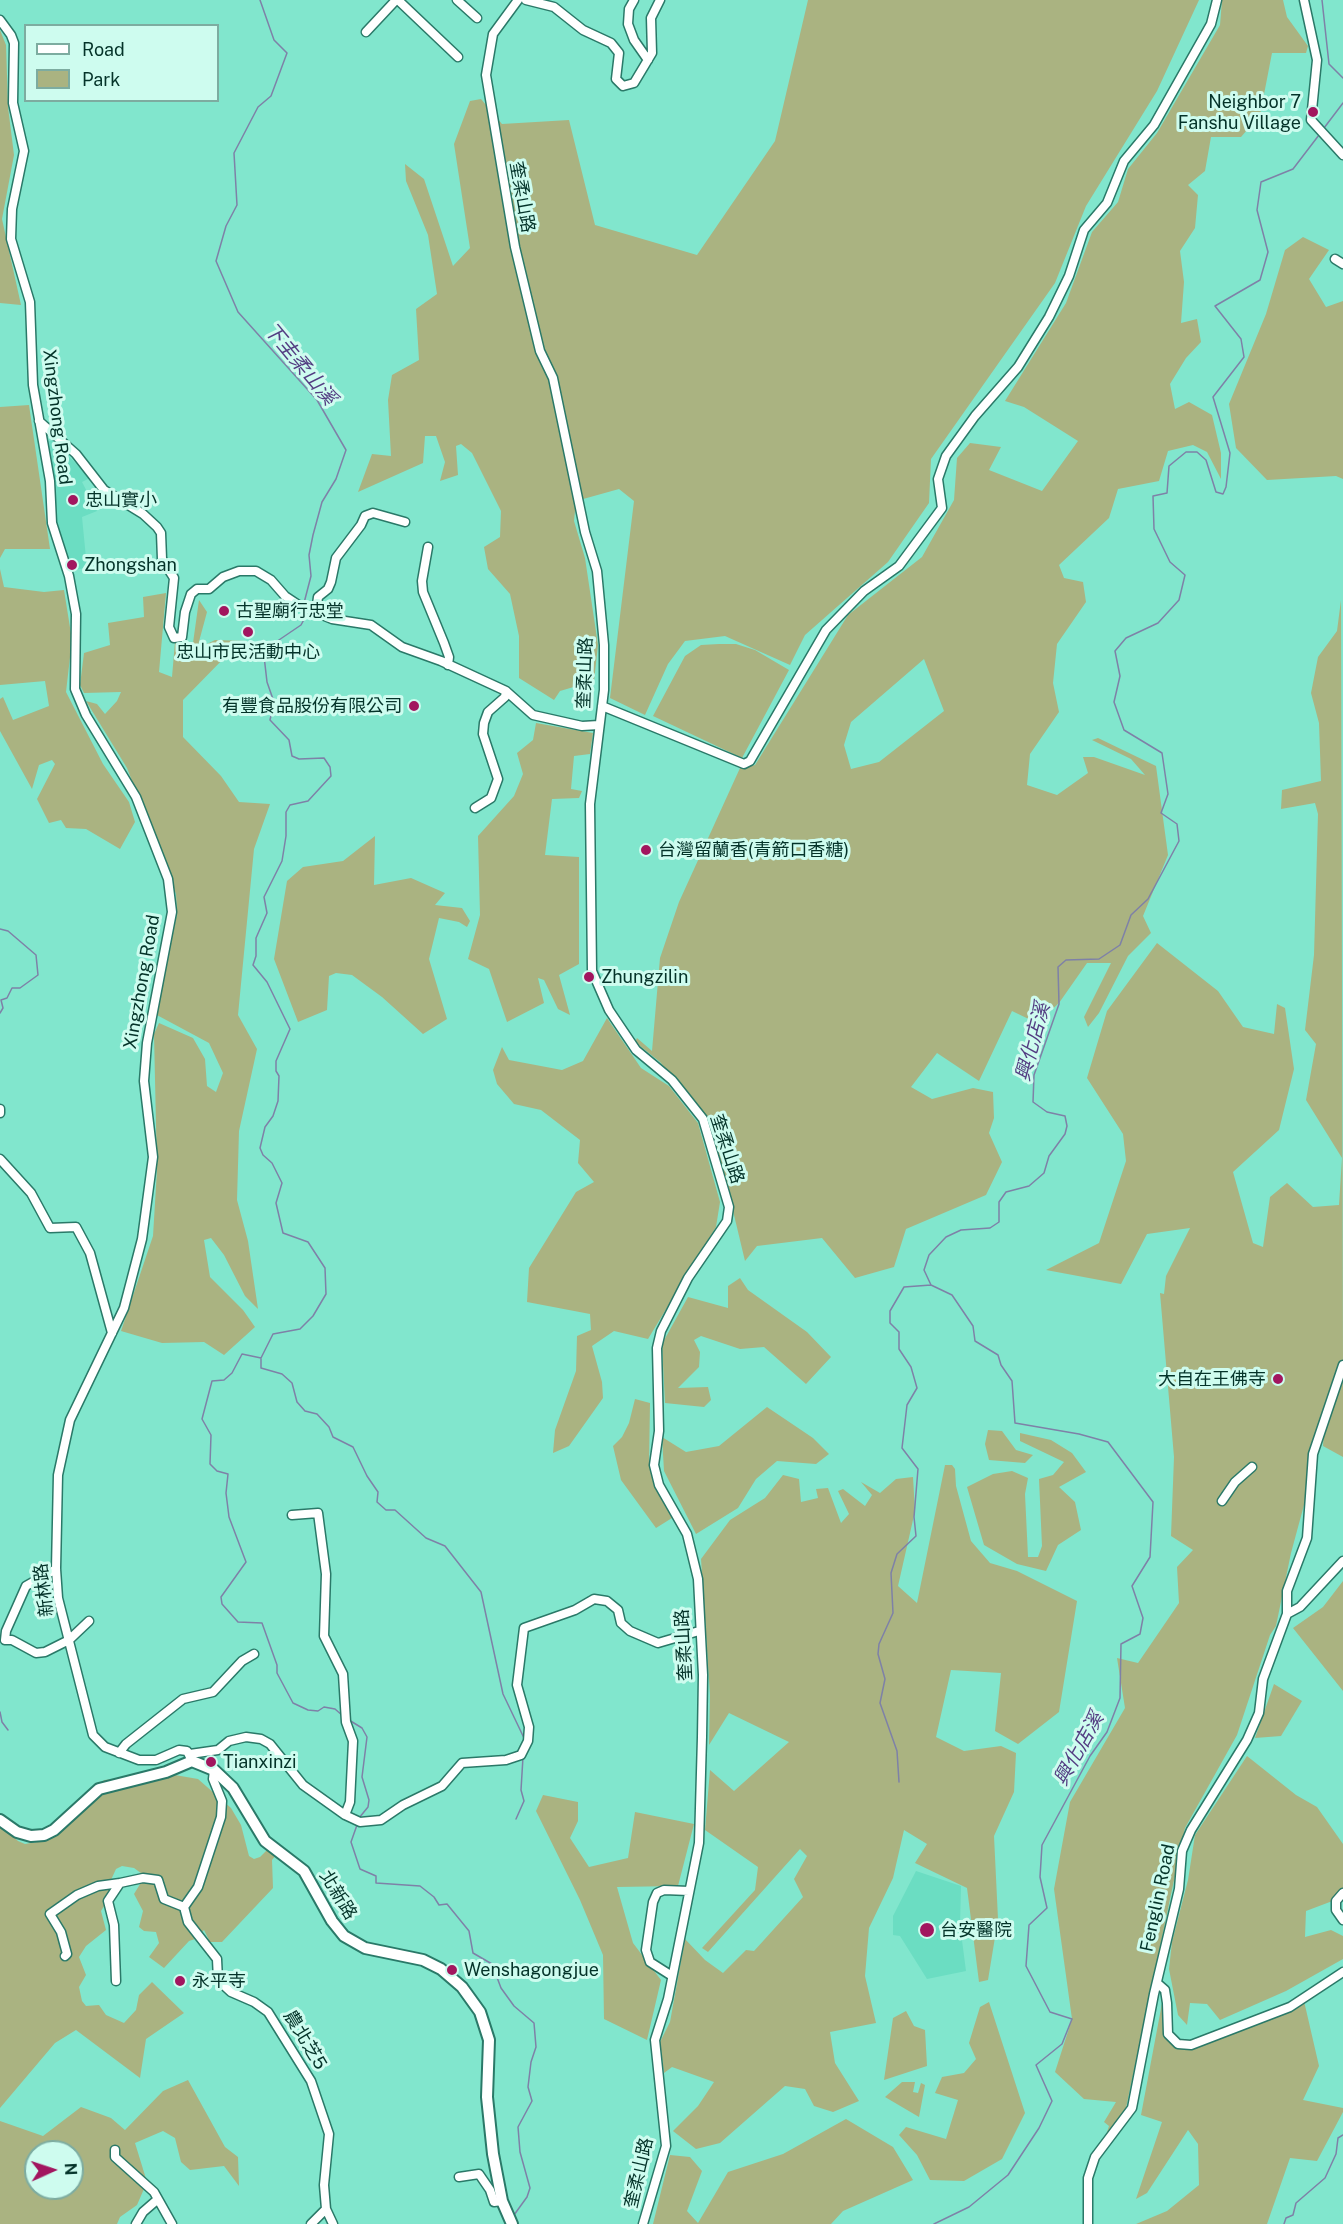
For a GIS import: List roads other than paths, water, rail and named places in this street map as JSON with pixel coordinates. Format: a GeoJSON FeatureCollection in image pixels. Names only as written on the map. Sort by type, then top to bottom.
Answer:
{"type":"FeatureCollection","features":[{"type":"Feature","properties":{"kind":"main road","name":"北新路"},"geometry":{"type":"LineString","coordinates":[[191,1757],[214,1770],[233,1788],[265,1841],[304,1871],[314,1884],[332,1921],[344,1936],[366,1948],[423,1960],[441,1969],[462,1988],[480,2012],[489,2040],[488,2108],[503,2207],[512,2224]]}},
{"type":"Feature","properties":{"kind":"main road"},"geometry":{"type":"LineString","coordinates":[[0,1820],[17,1832],[31,1836],[44,1835],[54,1830],[99,1789],[166,1772],[191,1757]]}},
{"type":"Feature","properties":{"kind":"street"},"geometry":{"type":"LineString","coordinates":[[366,32],[397,0],[458,57]]}},
{"type":"Feature","properties":{"kind":"street"},"geometry":{"type":"LineString","coordinates":[[457,0],[477,18]]}},
{"type":"Feature","properties":{"kind":"street","name":"奎柔山路"},"geometry":{"type":"LineString","coordinates":[[518,0],[493,34],[487,59],[487,86],[514,247],[537,342],[553,378],[585,532],[597,571],[604,645],[602,706],[590,804],[591,972],[609,1011],[636,1050],[672,1080],[703,1119],[729,1207],[727,1221],[688,1278],[661,1331],[657,1348],[659,1431],[654,1465],[659,1485],[687,1533],[698,1579],[703,1675],[699,1843],[665,2011],[655,2040],[666,2146],[643,2224]]}},
{"type":"Feature","properties":{"kind":"street"},"geometry":{"type":"LineString","coordinates":[[526,0],[554,7],[583,30],[616,47],[619,53],[616,79],[620,85],[634,83],[648,60],[654,46],[651,18],[660,0]]}},
{"type":"Feature","properties":{"kind":"street"},"geometry":{"type":"LineString","coordinates":[[634,0],[629,9],[628,24],[634,40],[648,60]]}},
{"type":"Feature","properties":{"kind":"street"},"geometry":{"type":"LineString","coordinates":[[602,706],[744,764],[750,761],[826,630],[864,591],[899,566],[942,508],[938,479],[946,456],[975,416],[1018,367],[1049,316],[1069,276],[1084,230],[1107,203],[1124,161],[1154,125],[1211,24],[1217,0]]}},
{"type":"Feature","properties":{"kind":"street"},"geometry":{"type":"LineString","coordinates":[[1304,0],[1317,60],[1309,112],[1311,120],[1343,155]]}},
{"type":"Feature","properties":{"kind":"street","name":"Xingzhong Road"},"geometry":{"type":"LineString","coordinates":[[0,20],[12,35],[14,43],[13,103],[24,151],[12,209],[11,239],[30,302],[33,386],[50,481],[52,523],[69,576],[76,614],[75,688],[86,715],[136,797],[168,879],[172,912],[153,1005],[145,1071],[153,1157],[147,1207],[142,1239],[124,1308],[112,1333]]}},
{"type":"Feature","properties":{"kind":"street"},"geometry":{"type":"LineString","coordinates":[[39,421],[76,454],[104,490],[143,514],[158,527],[161,533],[162,559],[174,578],[169,627],[174,638],[182,638],[185,612],[191,594],[197,590],[214,587],[223,577],[239,571],[264,574],[285,596],[300,606],[332,619],[371,625],[402,647],[506,691],[526,710],[542,719],[587,727],[599,725]]}},
{"type":"Feature","properties":{"kind":"street"},"geometry":{"type":"LineString","coordinates":[[313,612],[318,597],[328,589],[331,582],[336,558],[355,534],[365,516],[373,513],[405,522]]}},
{"type":"Feature","properties":{"kind":"street"},"geometry":{"type":"LineString","coordinates":[[428,547],[422,581],[423,592],[449,657],[448,665]]}},
{"type":"Feature","properties":{"kind":"street"},"geometry":{"type":"LineString","coordinates":[[475,808],[491,798],[498,779],[483,734],[484,723],[489,712],[505,697],[506,691]]}},
{"type":"Feature","properties":{"kind":"street"},"geometry":{"type":"LineString","coordinates":[[0,1159],[31,1193],[50,1228],[76,1227],[90,1253],[112,1333]]}},
{"type":"Feature","properties":{"kind":"street","name":"新林路"},"geometry":{"type":"LineString","coordinates":[[112,1333],[70,1420],[58,1475],[56,1569],[58,1598],[93,1735],[105,1747],[139,1760],[156,1760],[179,1750],[191,1757],[218,1750],[229,1741],[246,1737],[261,1739],[270,1744],[303,1785],[353,1818]]}},
{"type":"Feature","properties":{"kind":"street","name":"Fenglin Road"},"geometry":{"type":"LineString","coordinates":[[1088,2224],[1088,2178],[1095,2157],[1131,2108],[1179,1888],[1182,1851],[1191,1830],[1254,1727],[1263,1698],[1263,1679],[1287,1614],[1287,1591],[1307,1538],[1316,1443],[1343,1365]]}},
{"type":"Feature","properties":{"kind":"street"},"geometry":{"type":"LineString","coordinates":[[1222,1501],[1235,1482],[1252,1467]]}},
{"type":"Feature","properties":{"kind":"street"},"geometry":{"type":"LineString","coordinates":[[292,1515],[318,1513],[326,1574],[324,1636],[343,1674],[346,1722],[353,1741],[350,1803],[353,1818],[381,1820],[403,1805],[442,1786],[462,1763],[506,1760],[521,1755],[528,1741],[529,1727],[517,1684],[524,1628],[575,1610],[594,1599],[607,1601],[618,1610],[621,1623],[630,1631],[658,1644],[699,1631]]}},
{"type":"Feature","properties":{"kind":"street"},"geometry":{"type":"LineString","coordinates":[[1287,1614],[1300,1607],[1343,1561]]}},
{"type":"Feature","properties":{"kind":"street"},"geometry":{"type":"LineString","coordinates":[[56,1569],[26,1586],[6,1631],[5,1640],[12,1640],[36,1653],[45,1652],[69,1640],[88,1622]]}},
{"type":"Feature","properties":{"kind":"street"},"geometry":{"type":"LineString","coordinates":[[119,1753],[126,1744],[183,1699],[213,1692],[242,1661],[254,1654]]}},
{"type":"Feature","properties":{"kind":"street"},"geometry":{"type":"LineString","coordinates":[[65,1956],[67,1954],[62,1932],[50,1914],[77,1895],[98,1886],[143,1878],[158,1880],[164,1899],[184,1907],[198,1887],[221,1817],[222,1801],[213,1779],[214,1770]]}},
{"type":"Feature","properties":{"kind":"street"},"geometry":{"type":"LineString","coordinates":[[116,1981],[114,1925],[108,1901],[120,1883]]}},
{"type":"Feature","properties":{"kind":"street"},"geometry":{"type":"LineString","coordinates":[[672,1976],[650,1962],[646,1950],[653,1902],[657,1893],[664,1890],[689,1891]]}},
{"type":"Feature","properties":{"kind":"street"},"geometry":{"type":"LineString","coordinates":[[1343,1893],[1336,1901],[1336,1910],[1343,1920]]}},
{"type":"Feature","properties":{"kind":"street","name":"農北芝5"},"geometry":{"type":"LineString","coordinates":[[184,1907],[188,1922],[217,1959],[218,1980],[231,1992],[254,2002],[268,2012],[312,2081],[329,2134],[324,2185],[326,2209]]}},
{"type":"Feature","properties":{"kind":"street"},"geometry":{"type":"LineString","coordinates":[[1157,1983],[1165,1990],[1168,2034],[1178,2044],[1191,2045],[1290,2007],[1343,1972]]}},
{"type":"Feature","properties":{"kind":"street"},"geometry":{"type":"LineString","coordinates":[[115,2150],[115,2157],[158,2199],[172,2224]]}},
{"type":"Feature","properties":{"kind":"street"},"geometry":{"type":"LineString","coordinates":[[459,2177],[479,2174],[490,2190],[494,2202],[503,2207]]}},
{"type":"Feature","properties":{"kind":"street"},"geometry":{"type":"LineString","coordinates":[[136,2224],[143,2212],[158,2199]]}},
{"type":"Feature","properties":{"kind":"street"},"geometry":{"type":"LineString","coordinates":[[311,2224],[326,2209],[333,2224]]}},
{"type":"Feature","properties":{"kind":"waterway","name":"下圭柔山溪"},"geometry":{"type":"LineString","coordinates":[[260,0],[274,40],[287,53],[271,96],[258,107],[234,153],[237,205],[226,226],[216,261],[238,312],[317,400],[346,450],[336,479],[322,502],[309,555],[311,576],[304,603]]}},
{"type":"Feature","properties":{"kind":"waterway","name":"興化店溪"},"geometry":{"type":"LineString","coordinates":[[1322,0],[1329,64],[1343,78]]}},
{"type":"Feature","properties":{"kind":"waterway","name":"興化店溪"},"geometry":{"type":"LineString","coordinates":[[1324,128],[1343,103]]}},
{"type":"Feature","properties":{"kind":"waterway","name":"興化店溪"},"geometry":{"type":"LineString","coordinates":[[934,2224],[969,2207],[1008,2175],[1039,2128],[1052,2101],[1036,2065],[1062,2044],[1072,2019],[1050,2012],[1026,1966],[1029,1925],[1047,1908],[1040,1877],[1042,1845],[1090,1756],[1107,1732],[1120,1698],[1121,1644],[1140,1634],[1143,1618],[1132,1586],[1150,1557],[1153,1502],[1108,1442],[1079,1434],[1015,1423],[1012,1381],[1001,1365],[998,1355],[975,1341],[973,1326],[952,1295],[931,1285],[924,1270],[929,1255],[946,1237],[961,1230],[990,1228],[999,1222],[999,1202],[1006,1192],[1029,1186],[1044,1173],[1049,1156],[1065,1134],[1067,1126],[1065,1116],[1047,1112],[1033,1102],[1034,1075],[1059,1004],[1058,967],[1066,960],[1099,959],[1120,945],[1131,915],[1148,899],[1179,841],[1177,824],[1161,813],[1168,794],[1162,753],[1124,730],[1114,702],[1120,676],[1115,651],[1126,638],[1158,623],[1179,600],[1185,575],[1170,562],[1154,529],[1153,496],[1167,493],[1169,466],[1186,452],[1197,452],[1206,460],[1216,492],[1223,494],[1226,487],[1230,453],[1213,397],[1244,357],[1241,339],[1215,306],[1260,280],[1268,252],[1257,210],[1261,182],[1293,169],[1319,135]]}},
{"type":"Feature","properties":{"kind":"waterway","name":"下圭柔山溪"},"geometry":{"type":"LineString","coordinates":[[307,614],[301,625],[273,644],[264,656],[267,682],[274,702],[270,720],[289,740],[292,756],[299,759],[324,758],[330,767],[331,776],[308,801],[290,805],[286,812],[286,836],[282,861],[264,897],[267,913],[256,938],[256,956],[253,965],[267,982],[290,1029],[276,1061],[276,1071],[279,1076],[278,1101],[273,1116],[265,1127],[260,1148],[263,1155],[272,1163],[282,1183],[276,1203],[283,1233],[308,1242],[325,1268],[326,1294],[313,1316],[300,1329],[273,1334],[261,1358],[242,1354],[232,1373],[224,1380],[212,1381],[202,1419],[211,1435],[210,1464],[217,1471],[228,1474],[226,1493],[229,1517],[246,1562],[221,1597],[222,1604],[238,1622],[262,1623],[277,1665],[277,1673],[293,1703],[308,1710],[318,1711],[324,1707],[335,1709],[343,1716]]}},
{"type":"Feature","properties":{"kind":"waterway"},"geometry":{"type":"LineString","coordinates":[[0,929],[8,931],[36,955],[38,975],[20,988],[12,988],[7,998],[1,1000],[3,1008],[0,1013]]}},
{"type":"Feature","properties":{"kind":"waterway"},"geometry":{"type":"LineString","coordinates":[[899,1782],[897,1751],[880,1703],[885,1679],[878,1654],[879,1644],[893,1613],[891,1573],[897,1554],[916,1536],[914,1517],[918,1469],[902,1448],[907,1405],[917,1388],[911,1367],[899,1349],[899,1332],[890,1323],[890,1311],[904,1287],[931,1285]]}},
{"type":"Feature","properties":{"kind":"waterway"},"geometry":{"type":"LineString","coordinates":[[261,1359],[261,1368],[282,1374],[292,1383],[297,1402],[305,1411],[317,1414],[329,1427],[333,1437],[353,1447],[367,1476],[378,1492],[377,1502],[386,1510],[395,1510],[426,1538],[445,1546],[481,1592],[503,1694],[524,1738]]}},
{"type":"Feature","properties":{"kind":"waterway"},"geometry":{"type":"LineString","coordinates":[[0,1712],[2,1722],[8,1730]]}},
{"type":"Feature","properties":{"kind":"waterway","name":"下圭柔山溪"},"geometry":{"type":"LineString","coordinates":[[349,1720],[362,1728],[367,1737],[362,1777],[369,1800],[368,1807],[359,1818]]}},
{"type":"Feature","properties":{"kind":"waterway"},"geometry":{"type":"LineString","coordinates":[[516,1819],[524,1801],[521,1790],[523,1757]]}},
{"type":"Feature","properties":{"kind":"waterway","name":"下圭柔山溪"},"geometry":{"type":"LineString","coordinates":[[357,1825],[351,1842],[360,1869],[376,1876],[376,1883],[420,1886],[434,1897],[439,1905],[447,1904],[469,1931],[473,1953],[492,1964],[501,1988],[514,2006],[534,2023],[536,2047],[531,2062],[528,2087],[532,2101],[518,2127],[520,2152],[530,2188],[527,2197],[514,2215]]}},
{"type":"Feature","properties":{"kind":"waterway"},"geometry":{"type":"LineString","coordinates":[[1284,2224],[1286,2218],[1293,2215],[1296,2203],[1325,2178],[1336,2154],[1338,2138],[1343,2135]]}},
{"type":"Feature","properties":{"kind":"place","name":"Neighbor 7 Fanshu Village"},"geometry":{"type":"Point","coordinates":[1313,112]}},
{"type":"Feature","properties":{"kind":"place","name":"忠山實小"},"geometry":{"type":"Point","coordinates":[73,500]}},
{"type":"Feature","properties":{"kind":"place","name":"Zhongshan"},"geometry":{"type":"Point","coordinates":[72,565]}},
{"type":"Feature","properties":{"kind":"place","name":"古聖廟行忠堂"},"geometry":{"type":"Point","coordinates":[224,611]}},
{"type":"Feature","properties":{"kind":"place","name":"忠山市民活動中心"},"geometry":{"type":"Point","coordinates":[248,632]}},
{"type":"Feature","properties":{"kind":"place","name":"有豐食品股份有限公司"},"geometry":{"type":"Point","coordinates":[414,706]}},
{"type":"Feature","properties":{"kind":"place","name":"台灣留蘭香(青箭口香糖)"},"geometry":{"type":"Point","coordinates":[646,850]}},
{"type":"Feature","properties":{"kind":"place","name":"Zhungzilin"},"geometry":{"type":"Point","coordinates":[589,977]}},
{"type":"Feature","properties":{"kind":"place","name":"大自在王佛寺"},"geometry":{"type":"Point","coordinates":[1278,1379]}},
{"type":"Feature","properties":{"kind":"place","name":"Tianxinzi"},"geometry":{"type":"Point","coordinates":[211,1762]}},
{"type":"Feature","properties":{"kind":"place","name":"台安醫院"},"geometry":{"type":"Point","coordinates":[927,1930]}},
{"type":"Feature","properties":{"kind":"place","name":"Wenshagongjue"},"geometry":{"type":"Point","coordinates":[452,1970]}},
{"type":"Feature","properties":{"kind":"place","name":"永平寺"},"geometry":{"type":"Point","coordinates":[180,1981]}}]}
